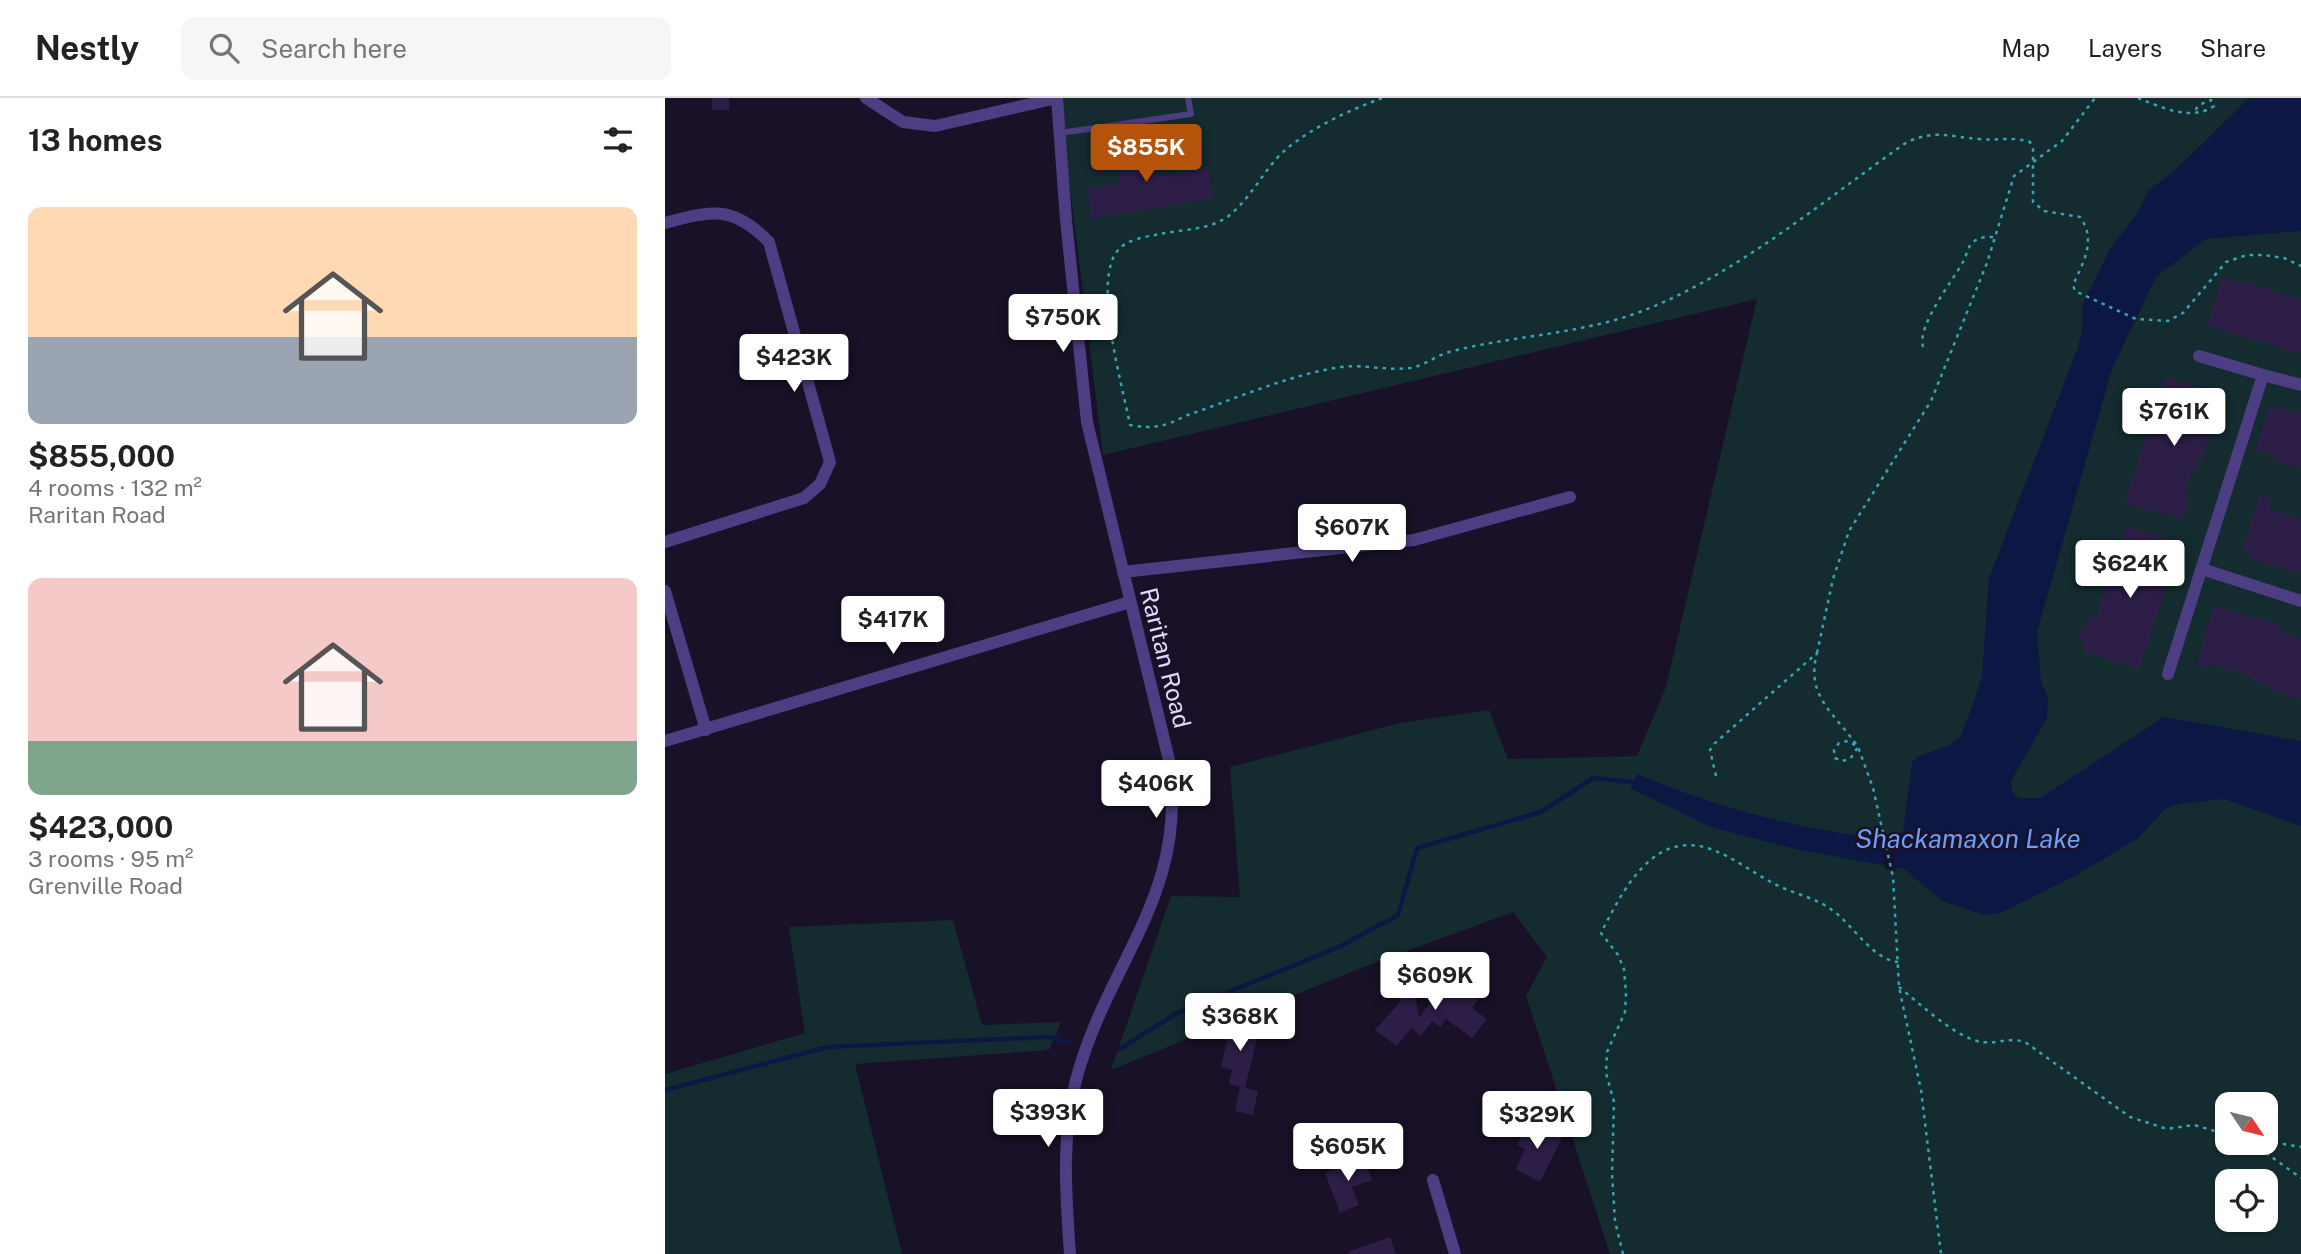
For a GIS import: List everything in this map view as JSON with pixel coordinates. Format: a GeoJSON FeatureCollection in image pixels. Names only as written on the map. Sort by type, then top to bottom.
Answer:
{"type":"FeatureCollection","features":[{"type":"Feature","properties":{"kind":"street"},"geometry":{"type":"LineString","coordinates":[[866,98],[903,122],[935,126],[1057,98]]}},
{"type":"Feature","properties":{"kind":"street","name":"Raritan Road"},"geometry":{"type":"LineString","coordinates":[[1057,98],[1087,422],[1169,760],[1172,831],[1164,871],[1152,909],[1125,955],[1076,1079],[1065,1148],[1070,1254]]}},
{"type":"Feature","properties":{"kind":"street"},"geometry":{"type":"LineString","coordinates":[[665,223],[707,211],[720,212],[748,224],[769,242],[831,462],[820,484],[804,498],[665,542]]}},
{"type":"Feature","properties":{"kind":"street"},"geometry":{"type":"LineString","coordinates":[[2199,356],[2301,385]]}},
{"type":"Feature","properties":{"kind":"street"},"geometry":{"type":"LineString","coordinates":[[2168,674],[2263,375]]}},
{"type":"Feature","properties":{"kind":"street"},"geometry":{"type":"LineString","coordinates":[[1123,572],[1414,540],[1570,497]]}},
{"type":"Feature","properties":{"kind":"street"},"geometry":{"type":"LineString","coordinates":[[2202,569],[2301,601]]}},
{"type":"Feature","properties":{"kind":"street"},"geometry":{"type":"LineString","coordinates":[[665,591],[706,730]]}},
{"type":"Feature","properties":{"kind":"street"},"geometry":{"type":"LineString","coordinates":[[665,741],[1130,602]]}},
{"type":"Feature","properties":{"kind":"street"},"geometry":{"type":"LineString","coordinates":[[1433,1180],[1455,1254]]}},
{"type":"Feature","properties":{"kind":"lane"},"geometry":{"type":"LineString","coordinates":[[1060,133],[1191,114],[1188,98]]}},
{"type":"Feature","properties":{"kind":"path"},"geometry":{"type":"LineString","coordinates":[[1382,98],[1318,129],[1283,152],[1232,214],[1217,224],[1153,235],[1120,247],[1107,277],[1108,299],[1130,425],[1151,429],[1171,424],[1185,416],[1297,379],[1344,367],[1383,370],[1412,368],[1446,352],[1550,336],[1641,311],[1682,294],[1728,266],[1907,142],[1922,135],[1945,133],[1979,139],[2017,138],[2030,142],[2033,202],[2044,211],[2080,217],[2086,225],[2089,242],[2073,285],[2075,291],[2136,319],[2168,321],[2183,313],[2226,262],[2247,255],[2284,258],[2301,266]]}},
{"type":"Feature","properties":{"kind":"path"},"geometry":{"type":"LineString","coordinates":[[1941,1254],[1921,1090],[1899,987],[1893,877],[1873,788],[1858,747],[1839,719],[1823,704],[1814,685],[1813,669],[1833,579],[1849,531],[1931,401],[1954,349],[2014,176],[2062,141],[2095,98]]}},
{"type":"Feature","properties":{"kind":"path"},"geometry":{"type":"LineString","coordinates":[[2138,98],[2178,112],[2193,113],[2207,111],[2214,106],[2211,100],[2199,105],[2193,113]]}},
{"type":"Feature","properties":{"kind":"path"},"geometry":{"type":"LineString","coordinates":[[1923,347],[1921,339],[1928,321],[1964,261],[1968,249],[1975,240],[1994,237]]}},
{"type":"Feature","properties":{"kind":"path"},"geometry":{"type":"LineString","coordinates":[[1716,776],[1710,750],[1714,744],[1817,653]]}},
{"type":"Feature","properties":{"kind":"path"},"geometry":{"type":"LineString","coordinates":[[1848,741],[1858,747],[1850,759],[1842,761],[1835,758],[1834,750],[1839,743],[1848,741]]}},
{"type":"Feature","properties":{"kind":"path"},"geometry":{"type":"LineString","coordinates":[[1623,1254],[1615,1222],[1612,1174],[1614,1102],[1606,1073],[1607,1052],[1625,1012],[1626,993],[1624,969],[1618,955],[1601,933],[1640,868],[1654,854],[1681,845],[1698,845],[1715,850],[1780,887],[1832,909],[1877,953],[1898,962]]}},
{"type":"Feature","properties":{"kind":"path"},"geometry":{"type":"LineString","coordinates":[[1899,987],[1965,1037],[1983,1042],[2016,1039],[2025,1042],[2130,1117],[2145,1124],[2167,1129],[2194,1125],[2215,1131]]}},
{"type":"Feature","properties":{"kind":"path"},"geometry":{"type":"LineString","coordinates":[[2279,1143],[2301,1147]]}},
{"type":"Feature","properties":{"kind":"path"},"geometry":{"type":"LineString","coordinates":[[2269,1155],[2301,1178]]}},
{"type":"Feature","properties":{"kind":"green space"},"geometry":{"type":"Polygon","coordinates":[[[1059,98],[2301,98],[2301,1254],[1610,1254],[1526,996],[1547,957],[1513,912],[1358,969],[1111,1070],[1171,896],[1240,897],[1230,767],[1400,723],[1489,710],[1508,759],[1637,756],[1666,687],[1757,299],[1103,455],[1059,98]]]}},
{"type":"Feature","properties":{"kind":"green space"},"geometry":{"type":"Polygon","coordinates":[[[953,920],[982,1025],[1061,1022],[1049,1050],[855,1064],[902,1254],[665,1254],[665,1074],[805,1033],[789,927],[953,920]]]}},
{"type":"Feature","properties":{"kind":"water","name":"Shackamaxon Lake"},"geometry":{"type":"Polygon","coordinates":[[[2249,98],[2301,98],[2301,231],[2206,239],[2156,277],[2112,369],[2037,632],[2041,680],[2048,699],[2047,718],[2011,781],[2012,792],[2018,798],[2040,798],[2164,717],[2301,741],[2301,826],[2224,799],[2178,804],[2165,809],[2137,839],[2077,875],[2001,913],[1984,915],[1942,901],[1904,869],[1800,850],[1710,827],[1630,788],[1637,774],[1730,808],[1827,831],[1893,839],[1903,831],[1912,762],[1919,756],[1950,745],[1960,737],[1975,699],[1982,675],[1989,578],[2078,347],[2083,325],[2082,306],[2111,247],[2137,214],[2148,191],[2174,171],[2249,98]]]}},
{"type":"Feature","properties":{"kind":"pier"},"geometry":{"type":"Polygon","coordinates":[[[1881,835],[1890,835],[1896,871],[1885,869],[1881,835]]]}},
{"type":"Feature","properties":{"kind":"building"},"geometry":{"type":"Polygon","coordinates":[[[712,98],[729,98],[729,110],[712,110],[712,98]]]}},
{"type":"Feature","properties":{"kind":"building"},"geometry":{"type":"Polygon","coordinates":[[[1150,138],[1156,177],[1208,168],[1213,198],[1092,219],[1087,189],[1121,183],[1114,144],[1150,138]]]}},
{"type":"Feature","properties":{"kind":"building"},"geometry":{"type":"Polygon","coordinates":[[[2222,278],[2242,284],[2243,281],[2301,300],[2301,353],[2207,326],[2222,278]]]}},
{"type":"Feature","properties":{"kind":"building"},"geometry":{"type":"Polygon","coordinates":[[[2165,378],[2226,393],[2202,460],[2197,458],[2194,471],[2191,470],[2184,494],[2188,496],[2184,519],[2124,504],[2148,431],[2154,433],[2162,409],[2156,407],[2165,378]]]}},
{"type":"Feature","properties":{"kind":"building"},"geometry":{"type":"Polygon","coordinates":[[[2269,405],[2301,414],[2301,468],[2274,462],[2275,457],[2255,450],[2269,405]]]}},
{"type":"Feature","properties":{"kind":"building"},"geometry":{"type":"Polygon","coordinates":[[[2260,495],[2272,499],[2269,509],[2301,520],[2301,570],[2297,573],[2249,558],[2250,554],[2242,551],[2260,495]]]}},
{"type":"Feature","properties":{"kind":"building"},"geometry":{"type":"Polygon","coordinates":[[[2126,527],[2177,541],[2163,579],[2166,580],[2166,589],[2139,669],[2082,651],[2085,642],[2077,639],[2088,617],[2096,619],[2111,565],[2115,566],[2126,527]]]}},
{"type":"Feature","properties":{"kind":"building"},"geometry":{"type":"Polygon","coordinates":[[[2213,606],[2281,625],[2279,631],[2301,639],[2301,699],[2270,690],[2271,687],[2251,681],[2252,677],[2210,664],[2208,668],[2197,664],[2213,606]]]}},
{"type":"Feature","properties":{"kind":"building"},"geometry":{"type":"Polygon","coordinates":[[[1467,976],[1485,989],[1472,1008],[1487,1019],[1472,1038],[1446,1019],[1440,1027],[1432,1021],[1421,1036],[1411,1028],[1397,1046],[1375,1030],[1400,1002],[1398,991],[1414,989],[1419,1018],[1437,993],[1444,999],[1460,977],[1463,980],[1467,976]]]}},
{"type":"Feature","properties":{"kind":"building"},"geometry":{"type":"Polygon","coordinates":[[[1231,1023],[1259,1030],[1245,1088],[1229,1084],[1232,1070],[1221,1067],[1231,1023]]]}},
{"type":"Feature","properties":{"kind":"building"},"geometry":{"type":"Polygon","coordinates":[[[1240,1087],[1258,1091],[1253,1115],[1235,1111],[1240,1087]]]}},
{"type":"Feature","properties":{"kind":"building"},"geometry":{"type":"Polygon","coordinates":[[[1529,1122],[1562,1138],[1540,1182],[1516,1169],[1525,1149],[1517,1145],[1529,1122]]]}},
{"type":"Feature","properties":{"kind":"building"},"geometry":{"type":"Polygon","coordinates":[[[1364,1158],[1372,1180],[1352,1187],[1359,1205],[1340,1213],[1325,1173],[1364,1158]]]}},
{"type":"Feature","properties":{"kind":"building"},"geometry":{"type":"Polygon","coordinates":[[[1390,1237],[1396,1254],[1348,1254],[1348,1252],[1390,1237]]]}},
{"type":"Feature","properties":{"kind":"waterway"},"geometry":{"type":"LineString","coordinates":[[1120,1049],[1177,1013],[1339,947],[1398,915],[1417,848],[1541,812],[1593,778],[1633,782]]}},
{"type":"Feature","properties":{"kind":"waterway"},"geometry":{"type":"LineString","coordinates":[[665,1090],[828,1047],[1047,1037],[1069,1042]]}}]}
